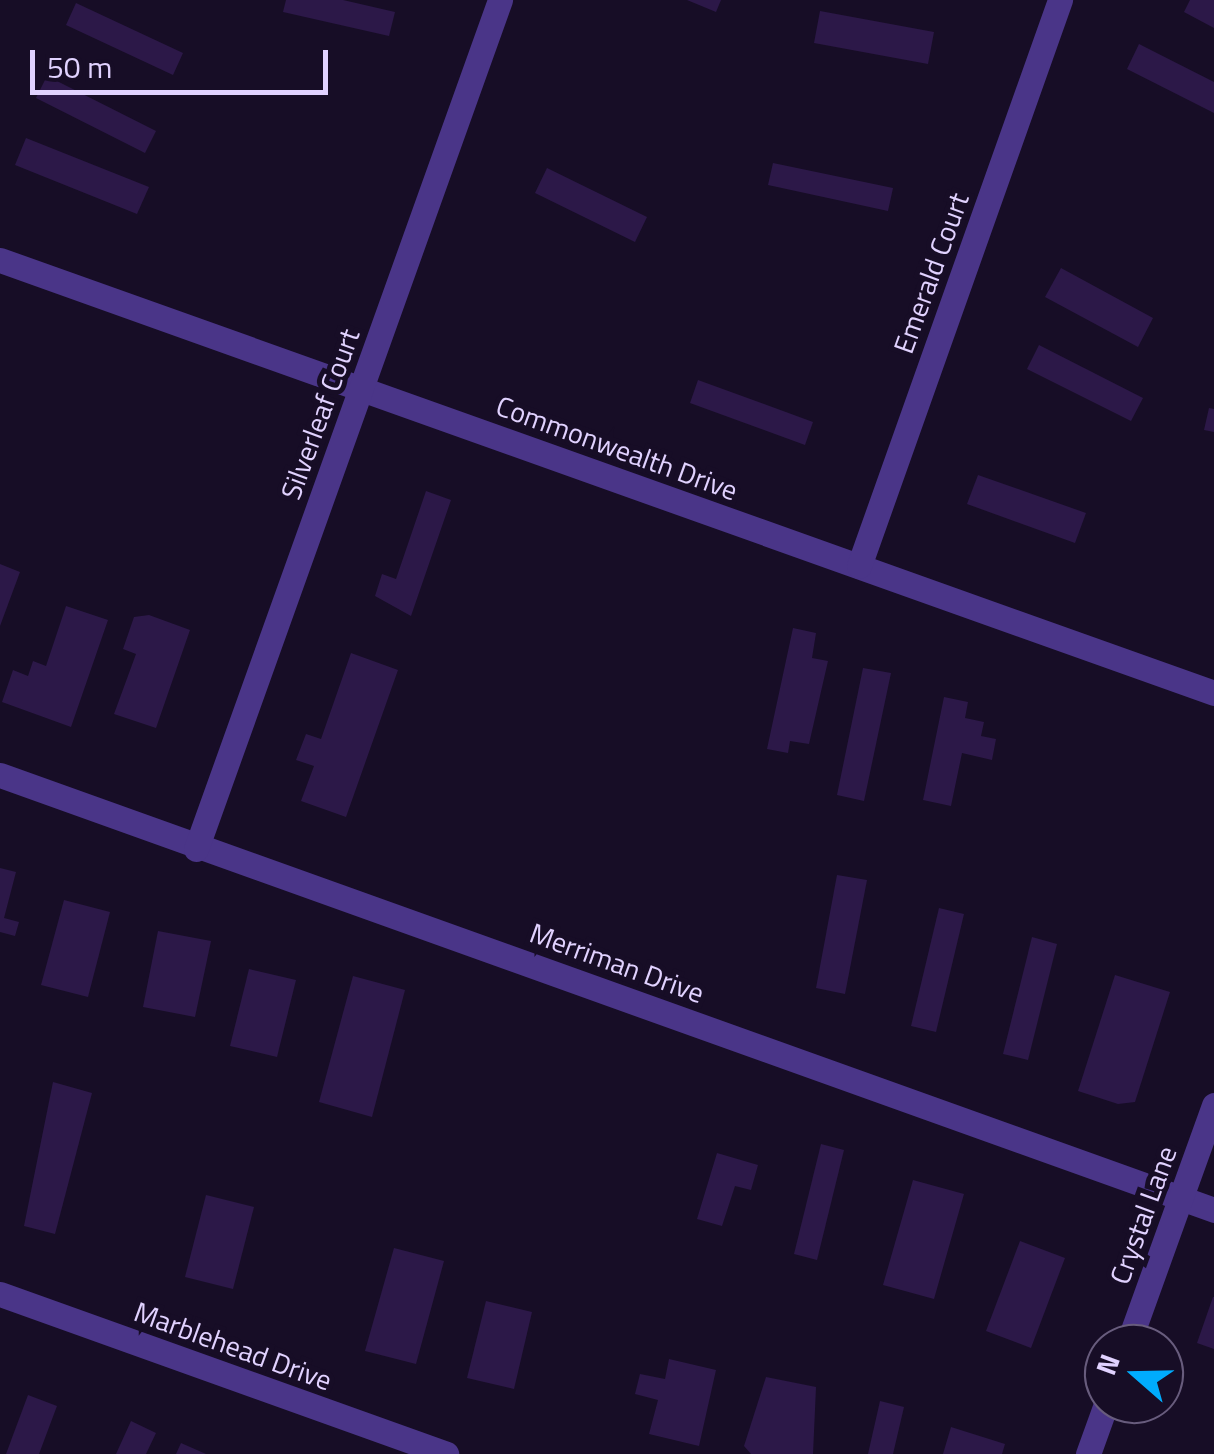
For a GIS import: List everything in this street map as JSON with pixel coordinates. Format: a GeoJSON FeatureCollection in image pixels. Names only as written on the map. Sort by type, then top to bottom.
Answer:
{"type":"FeatureCollection","features":[{"type":"Feature","properties":{"kind":"street","name":"Silverleaf Court"},"geometry":{"type":"LineString","coordinates":[[196,848],[500,0]]}},
{"type":"Feature","properties":{"kind":"street","name":"Emerald Court"},"geometry":{"type":"LineString","coordinates":[[860,566],[1060,0]]}},
{"type":"Feature","properties":{"kind":"street","name":"Commonwealth Drive"},"geometry":{"type":"LineString","coordinates":[[0,260],[1214,693]]}},
{"type":"Feature","properties":{"kind":"street","name":"Merriman Drive"},"geometry":{"type":"LineString","coordinates":[[0,776],[1214,1210]]}},
{"type":"Feature","properties":{"kind":"street","name":"Crystal Lane"},"geometry":{"type":"LineString","coordinates":[[1135,1324],[1214,1106]]}},
{"type":"Feature","properties":{"kind":"street","name":"Marblehead Drive"},"geometry":{"type":"LineString","coordinates":[[0,1294],[446,1454]]}},
{"type":"Feature","properties":{"kind":"street"},"geometry":{"type":"LineString","coordinates":[[1088,1454],[1099,1424]]}},
{"type":"Feature","properties":{"kind":"building"},"geometry":{"type":"Polygon","coordinates":[[[286,0],[343,0],[395,12],[389,36],[283,12],[286,0]]]}},
{"type":"Feature","properties":{"kind":"building"},"geometry":{"type":"Polygon","coordinates":[[[687,0],[721,0],[716,12],[687,0]]]}},
{"type":"Feature","properties":{"kind":"building"},"geometry":{"type":"Polygon","coordinates":[[[1190,0],[1214,0],[1214,28],[1184,12],[1190,0]]]}},
{"type":"Feature","properties":{"kind":"building"},"geometry":{"type":"Polygon","coordinates":[[[76,3],[183,53],[173,75],[66,25],[76,3]]]}},
{"type":"Feature","properties":{"kind":"building"},"geometry":{"type":"Polygon","coordinates":[[[820,11],[934,32],[928,64],[814,43],[820,11]]]}},
{"type":"Feature","properties":{"kind":"building"},"geometry":{"type":"Polygon","coordinates":[[[1139,44],[1214,82],[1214,113],[1127,69],[1139,44]]]}},
{"type":"Feature","properties":{"kind":"building"},"geometry":{"type":"Polygon","coordinates":[[[47,76],[156,131],[145,153],[36,98],[47,76]]]}},
{"type":"Feature","properties":{"kind":"building"},"geometry":{"type":"Polygon","coordinates":[[[26,138],[149,187],[137,214],[15,165],[26,138]]]}},
{"type":"Feature","properties":{"kind":"building"},"geometry":{"type":"Polygon","coordinates":[[[773,163],[893,188],[888,211],[768,185],[773,163]]]}},
{"type":"Feature","properties":{"kind":"building"},"geometry":{"type":"Polygon","coordinates":[[[547,168],[647,217],[635,242],[535,193],[547,168]]]}},
{"type":"Feature","properties":{"kind":"building"},"geometry":{"type":"Polygon","coordinates":[[[1061,268],[1153,318],[1138,347],[1045,297],[1061,268]]]}},
{"type":"Feature","properties":{"kind":"building"},"geometry":{"type":"Polygon","coordinates":[[[1039,345],[1143,398],[1131,421],[1027,369],[1039,345]]]}},
{"type":"Feature","properties":{"kind":"building"},"geometry":{"type":"Polygon","coordinates":[[[698,380],[813,422],[805,445],[690,403],[698,380]]]}},
{"type":"Feature","properties":{"kind":"building"},"geometry":{"type":"Polygon","coordinates":[[[1209,408],[1214,409],[1214,432],[1204,430],[1209,408]]]}},
{"type":"Feature","properties":{"kind":"building"},"geometry":{"type":"Polygon","coordinates":[[[978,475],[1086,513],[1075,543],[967,504],[978,475]]]}},
{"type":"Feature","properties":{"kind":"building"},"geometry":{"type":"Polygon","coordinates":[[[426,491],[451,500],[411,616],[375,596],[382,574],[396,579],[426,491]]]}},
{"type":"Feature","properties":{"kind":"building"},"geometry":{"type":"Polygon","coordinates":[[[0,564],[20,572],[0,626],[0,564]]]}},
{"type":"Feature","properties":{"kind":"building"},"geometry":{"type":"Polygon","coordinates":[[[66,606],[108,620],[71,727],[2,702],[13,670],[28,676],[33,661],[46,666],[66,606]]]}},
{"type":"Feature","properties":{"kind":"building"},"geometry":{"type":"Polygon","coordinates":[[[149,615],[190,630],[156,728],[114,714],[136,654],[123,649],[134,617],[149,615]]]}},
{"type":"Feature","properties":{"kind":"building"},"geometry":{"type":"Polygon","coordinates":[[[793,628],[816,633],[812,658],[828,661],[809,744],[790,741],[788,753],[767,749],[793,628]]]}},
{"type":"Feature","properties":{"kind":"building"},"geometry":{"type":"Polygon","coordinates":[[[351,653],[398,670],[346,817],[301,801],[314,766],[296,760],[306,734],[321,739],[351,653]]]}},
{"type":"Feature","properties":{"kind":"building"},"geometry":{"type":"Polygon","coordinates":[[[863,668],[891,673],[864,801],[837,795],[863,668]]]}},
{"type":"Feature","properties":{"kind":"building"},"geometry":{"type":"Polygon","coordinates":[[[944,697],[968,702],[965,718],[984,722],[981,736],[996,739],[992,760],[962,753],[951,806],[923,800],[944,697]]]}},
{"type":"Feature","properties":{"kind":"building"},"geometry":{"type":"Polygon","coordinates":[[[0,868],[16,872],[4,918],[19,922],[15,936],[0,932],[0,868]]]}},
{"type":"Feature","properties":{"kind":"building"},"geometry":{"type":"Polygon","coordinates":[[[837,875],[867,880],[845,994],[816,988],[837,875]]]}},
{"type":"Feature","properties":{"kind":"building"},"geometry":{"type":"Polygon","coordinates":[[[64,900],[110,912],[88,997],[41,985],[64,900]]]}},
{"type":"Feature","properties":{"kind":"building"},"geometry":{"type":"Polygon","coordinates":[[[939,908],[964,914],[936,1032],[911,1026],[939,908]]]}},
{"type":"Feature","properties":{"kind":"building"},"geometry":{"type":"Polygon","coordinates":[[[158,931],[211,941],[195,1017],[143,1007],[158,931]]]}},
{"type":"Feature","properties":{"kind":"building"},"geometry":{"type":"Polygon","coordinates":[[[1032,937],[1057,944],[1028,1060],[1003,1054],[1032,937]]]}},
{"type":"Feature","properties":{"kind":"building"},"geometry":{"type":"Polygon","coordinates":[[[249,969],[296,980],[277,1057],[230,1046],[249,969]]]}},
{"type":"Feature","properties":{"kind":"building"},"geometry":{"type":"Polygon","coordinates":[[[1115,975],[1170,992],[1135,1102],[1118,1104],[1078,1091],[1115,975]]]}},
{"type":"Feature","properties":{"kind":"building"},"geometry":{"type":"Polygon","coordinates":[[[353,976],[405,990],[372,1117],[319,1102],[353,976]]]}},
{"type":"Feature","properties":{"kind":"building"},"geometry":{"type":"Polygon","coordinates":[[[53,1082],[92,1093],[55,1234],[24,1226],[53,1082]]]}},
{"type":"Feature","properties":{"kind":"building"},"geometry":{"type":"Polygon","coordinates":[[[821,1144],[844,1150],[817,1260],[794,1254],[821,1144]]]}},
{"type":"Feature","properties":{"kind":"building"},"geometry":{"type":"Polygon","coordinates":[[[717,1153],[758,1165],[751,1190],[735,1186],[722,1226],[697,1219],[717,1153]]]}},
{"type":"Feature","properties":{"kind":"building"},"geometry":{"type":"Polygon","coordinates":[[[913,1180],[964,1194],[934,1299],[883,1285],[913,1180]]]}},
{"type":"Feature","properties":{"kind":"building"},"geometry":{"type":"Polygon","coordinates":[[[206,1195],[254,1207],[233,1289],[185,1277],[206,1195]]]}},
{"type":"Feature","properties":{"kind":"building"},"geometry":{"type":"Polygon","coordinates":[[[1020,1241],[1065,1258],[1031,1348],[986,1331],[1020,1241]]]}},
{"type":"Feature","properties":{"kind":"building"},"geometry":{"type":"Polygon","coordinates":[[[394,1248],[444,1261],[416,1364],[365,1351],[394,1248]]]}},
{"type":"Feature","properties":{"kind":"building"},"geometry":{"type":"Polygon","coordinates":[[[1214,1297],[1214,1349],[1197,1343],[1214,1297]]]}},
{"type":"Feature","properties":{"kind":"building"},"geometry":{"type":"Polygon","coordinates":[[[486,1301],[532,1312],[514,1389],[467,1378],[486,1301]]]}},
{"type":"Feature","properties":{"kind":"building"},"geometry":{"type":"Polygon","coordinates":[[[669,1359],[716,1370],[699,1446],[649,1434],[658,1400],[635,1394],[640,1374],[665,1379],[669,1359]]]}},
{"type":"Feature","properties":{"kind":"building"},"geometry":{"type":"Polygon","coordinates":[[[766,1377],[816,1387],[813,1454],[751,1454],[744,1446],[766,1377]]]}},
{"type":"Feature","properties":{"kind":"building"},"geometry":{"type":"Polygon","coordinates":[[[28,1395],[57,1406],[39,1454],[6,1454],[28,1395]]]}},
{"type":"Feature","properties":{"kind":"building"},"geometry":{"type":"Polygon","coordinates":[[[880,1401],[904,1407],[893,1454],[868,1454],[880,1401]]]}},
{"type":"Feature","properties":{"kind":"building"},"geometry":{"type":"Polygon","coordinates":[[[131,1421],[156,1433],[146,1454],[116,1454],[131,1421]]]}},
{"type":"Feature","properties":{"kind":"building"},"geometry":{"type":"Polygon","coordinates":[[[951,1427],[1005,1444],[1002,1454],[943,1454],[951,1427]]]}},
{"type":"Feature","properties":{"kind":"building"},"geometry":{"type":"Polygon","coordinates":[[[181,1443],[206,1454],[176,1454],[181,1443]]]}}]}
